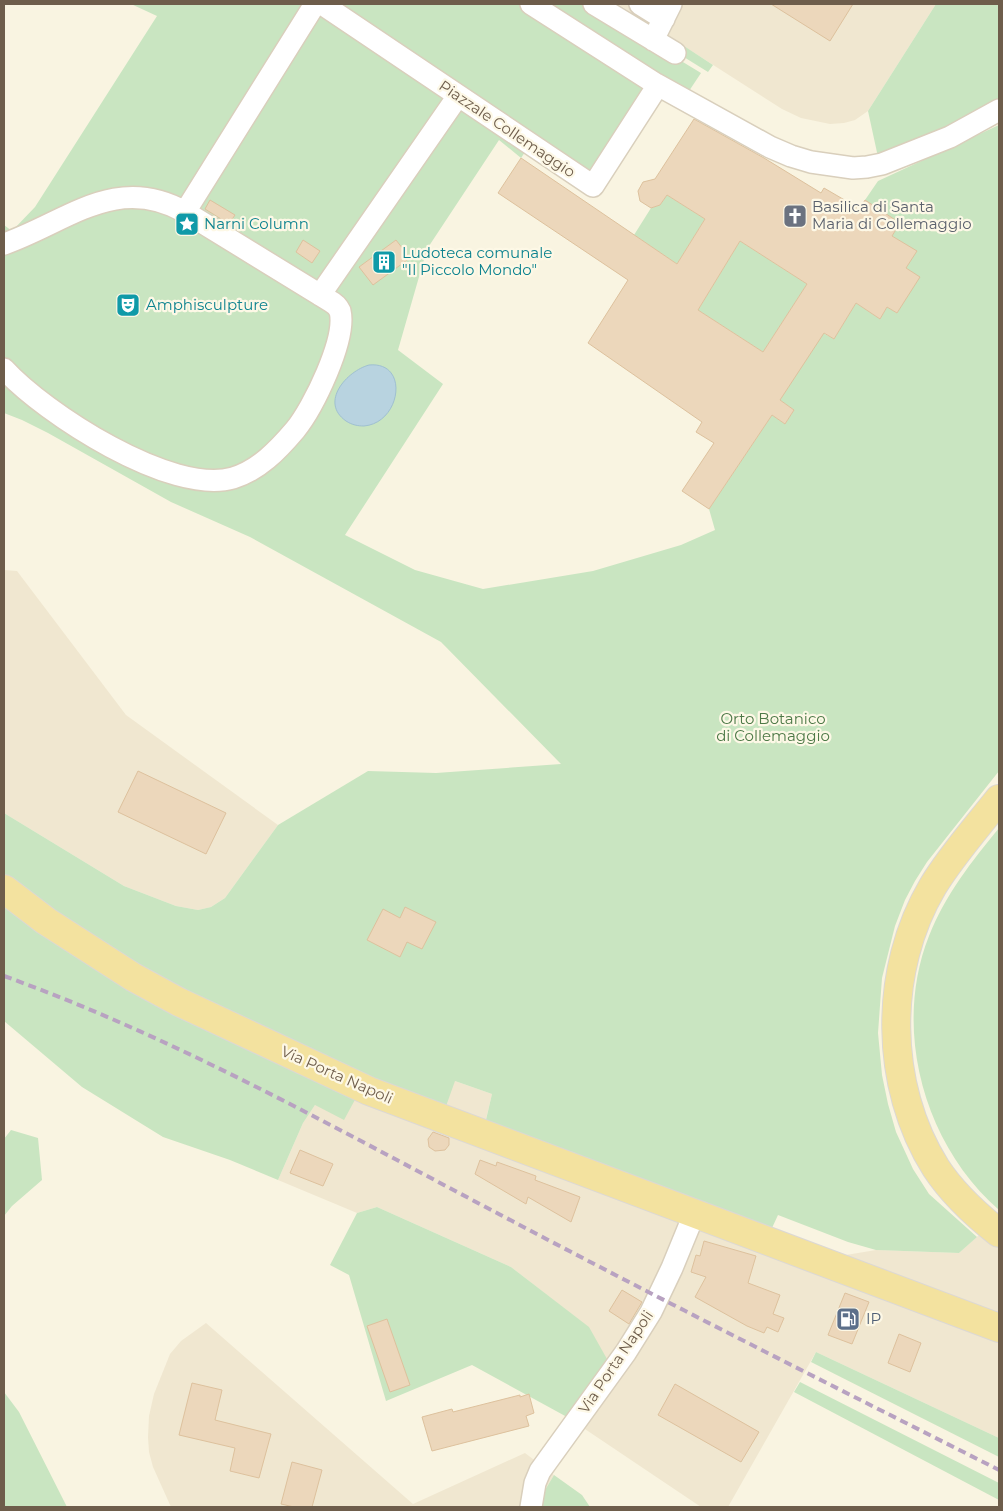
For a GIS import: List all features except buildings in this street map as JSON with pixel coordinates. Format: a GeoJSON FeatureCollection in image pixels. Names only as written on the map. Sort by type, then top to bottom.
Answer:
{"type":"FeatureCollection","features":[{"type":"Feature","properties":{"kind":"main road"},"geometry":{"type":"LineString","coordinates":[[999,799],[945,868],[932,887],[921,910],[907,948],[900,977],[896,1024],[899,1065],[908,1106],[926,1151],[958,1196],[979,1217],[999,1233]]}},
{"type":"Feature","properties":{"kind":"main road","name":"Via Porta Napoli"},"geometry":{"type":"LineString","coordinates":[[4,889],[46,921],[133,977],[179,1002],[326,1071],[410,1107],[695,1212],[999,1328]]}},
{"type":"Feature","properties":{"kind":"street"},"geometry":{"type":"LineString","coordinates":[[185,212],[315,4]]}},
{"type":"Feature","properties":{"kind":"street","name":"Piazzale Collemaggio"},"geometry":{"type":"LineString","coordinates":[[322,4],[593,186],[658,85]]}},
{"type":"Feature","properties":{"kind":"street"},"geometry":{"type":"LineString","coordinates":[[531,4],[658,85],[756,139],[791,156],[820,164],[853,168],[874,166],[902,157],[950,137],[999,110]]}},
{"type":"Feature","properties":{"kind":"street"},"geometry":{"type":"LineString","coordinates":[[594,4],[674,53]]}},
{"type":"Feature","properties":{"kind":"street"},"geometry":{"type":"LineString","coordinates":[[640,4],[667,11],[653,40]]}},
{"type":"Feature","properties":{"kind":"street"},"geometry":{"type":"LineString","coordinates":[[320,295],[458,96]]}},
{"type":"Feature","properties":{"kind":"street"},"geometry":{"type":"LineString","coordinates":[[4,244],[88,206],[116,198],[139,196],[150,198],[185,212],[332,302],[339,309],[340,324],[333,357],[312,405],[296,429],[271,455],[254,469],[231,478],[215,481],[187,478],[162,470],[97,438],[53,412],[27,392],[4,370]]}},
{"type":"Feature","properties":{"kind":"street","name":"Via Porta Napoli"},"geometry":{"type":"LineString","coordinates":[[531,1507],[535,1483],[540,1471],[626,1352],[655,1305],[695,1212]]}},
{"type":"Feature","properties":{"kind":"shaded area"},"geometry":{"type":"Polygon","coordinates":[[[618,4],[936,4],[868,111],[855,120],[830,124],[801,118],[782,109],[618,4]]]}},
{"type":"Feature","properties":{"kind":"shaded area"},"geometry":{"type":"Polygon","coordinates":[[[4,570],[17,571],[126,715],[278,825],[225,898],[211,907],[198,910],[176,906],[124,886],[4,813],[4,570]]]}},
{"type":"Feature","properties":{"kind":"shaded area"},"geometry":{"type":"Polygon","coordinates":[[[455,1081],[492,1094],[485,1123],[846,1255],[876,1250],[959,1253],[999,1217],[999,1438],[816,1352],[728,1507],[701,1507],[567,1417],[592,1335],[588,1327],[511,1267],[377,1207],[357,1213],[278,1180],[303,1123],[315,1105],[357,1096],[455,1081]]]}},
{"type":"Feature","properties":{"kind":"shaded area"},"geometry":{"type":"Polygon","coordinates":[[[206,1323],[413,1504],[525,1453],[554,1475],[539,1500],[538,1507],[171,1507],[153,1467],[149,1452],[149,1416],[154,1394],[170,1354],[181,1341],[206,1323]]]}},
{"type":"Feature","properties":{"kind":"green space","name":"Orto Botanico di Collemaggio"},"geometry":{"type":"Polygon","coordinates":[[[131,4],[317,4],[529,146],[521,158],[499,140],[427,249],[398,350],[443,384],[345,535],[415,570],[483,589],[593,571],[681,545],[715,530],[709,509],[772,415],[785,424],[794,410],[780,400],[823,333],[834,339],[856,303],[880,319],[887,307],[897,313],[919,277],[906,268],[916,251],[892,236],[900,223],[865,200],[878,181],[999,125],[999,771],[927,862],[905,900],[895,926],[882,978],[878,1033],[882,1075],[888,1104],[896,1132],[913,1169],[929,1194],[977,1237],[959,1253],[876,1250],[848,1242],[778,1215],[772,1228],[485,1124],[492,1094],[455,1081],[445,1109],[357,1096],[344,1120],[315,1105],[303,1123],[278,1180],[230,1160],[163,1137],[82,1087],[4,1021],[4,813],[124,886],[176,906],[198,910],[211,907],[225,898],[278,825],[368,771],[436,773],[561,764],[441,642],[250,537],[171,502],[48,433],[4,413],[4,225],[12,231],[35,207],[157,16],[131,4]]]}},
{"type":"Feature","properties":{"kind":"green space"},"geometry":{"type":"Polygon","coordinates":[[[328,4],[525,4],[653,86],[591,182],[328,4]]]}},
{"type":"Feature","properties":{"kind":"green space"},"geometry":{"type":"Polygon","coordinates":[[[537,4],[582,4],[671,59],[673,56],[701,73],[689,91],[537,4]]]}},
{"type":"Feature","properties":{"kind":"green space"},"geometry":{"type":"Polygon","coordinates":[[[936,4],[999,4],[999,101],[939,132],[878,157],[868,111],[936,4]]]}},
{"type":"Feature","properties":{"kind":"green space"},"geometry":{"type":"Polygon","coordinates":[[[684,46],[713,65],[708,72],[679,54],[684,46]]]}},
{"type":"Feature","properties":{"kind":"green space"},"geometry":{"type":"Polygon","coordinates":[[[667,195],[705,219],[677,264],[634,235],[651,208],[660,205],[667,195]]]}},
{"type":"Feature","properties":{"kind":"green space"},"geometry":{"type":"Polygon","coordinates":[[[740,241],[807,284],[763,352],[698,310],[740,241]]]}},
{"type":"Feature","properties":{"kind":"green space"},"geometry":{"type":"Polygon","coordinates":[[[999,828],[999,1210],[973,1183],[951,1153],[934,1119],[922,1084],[915,1046],[914,1009],[918,972],[935,921],[960,879],[999,828]]]}},
{"type":"Feature","properties":{"kind":"green space"},"geometry":{"type":"Polygon","coordinates":[[[11,1130],[38,1138],[42,1180],[12,1206],[4,1216],[4,1139],[11,1130]]]}},
{"type":"Feature","properties":{"kind":"green space"},"geometry":{"type":"Polygon","coordinates":[[[377,1207],[511,1267],[589,1327],[607,1359],[567,1417],[472,1365],[386,1401],[349,1275],[330,1265],[357,1213],[377,1207]]]}},
{"type":"Feature","properties":{"kind":"green space"},"geometry":{"type":"Polygon","coordinates":[[[816,1352],[999,1438],[999,1457],[811,1362],[816,1352]]]}},
{"type":"Feature","properties":{"kind":"green space"},"geometry":{"type":"Polygon","coordinates":[[[800,1382],[999,1483],[999,1500],[794,1392],[800,1382]]]}},
{"type":"Feature","properties":{"kind":"green space"},"geometry":{"type":"Polygon","coordinates":[[[4,1392],[19,1412],[67,1507],[4,1507],[4,1392]]]}},
{"type":"Feature","properties":{"kind":"green space"},"geometry":{"type":"Polygon","coordinates":[[[554,1475],[582,1495],[590,1507],[538,1507],[539,1500],[554,1475]]]}},
{"type":"Feature","properties":{"kind":"water"},"geometry":{"type":"Polygon","coordinates":[[[369,365],[382,366],[391,372],[395,382],[396,393],[393,404],[386,415],[377,422],[364,426],[355,425],[346,421],[338,413],[335,405],[336,397],[339,388],[345,380],[361,368],[369,365]]]}},
{"type":"Feature","properties":{"kind":"railway"},"geometry":{"type":"LineString","coordinates":[[4,976],[68,1000],[131,1027],[254,1086],[747,1343],[999,1470]]}},
{"type":"Feature","properties":{"kind":"place","name":"Basilica di Santa Maria di Collemaggio"},"geometry":{"type":"Point","coordinates":[795,216]}},
{"type":"Feature","properties":{"kind":"place","name":"Narni Column"},"geometry":{"type":"Point","coordinates":[187,224]}},
{"type":"Feature","properties":{"kind":"place","name":"Ludoteca comunale \"Il Piccolo Mondo\""},"geometry":{"type":"Point","coordinates":[384,262]}},
{"type":"Feature","properties":{"kind":"place","name":"Amphisculpture"},"geometry":{"type":"Point","coordinates":[128,305]}},
{"type":"Feature","properties":{"kind":"place","name":"IP"},"geometry":{"type":"Point","coordinates":[848,1319]}}]}
